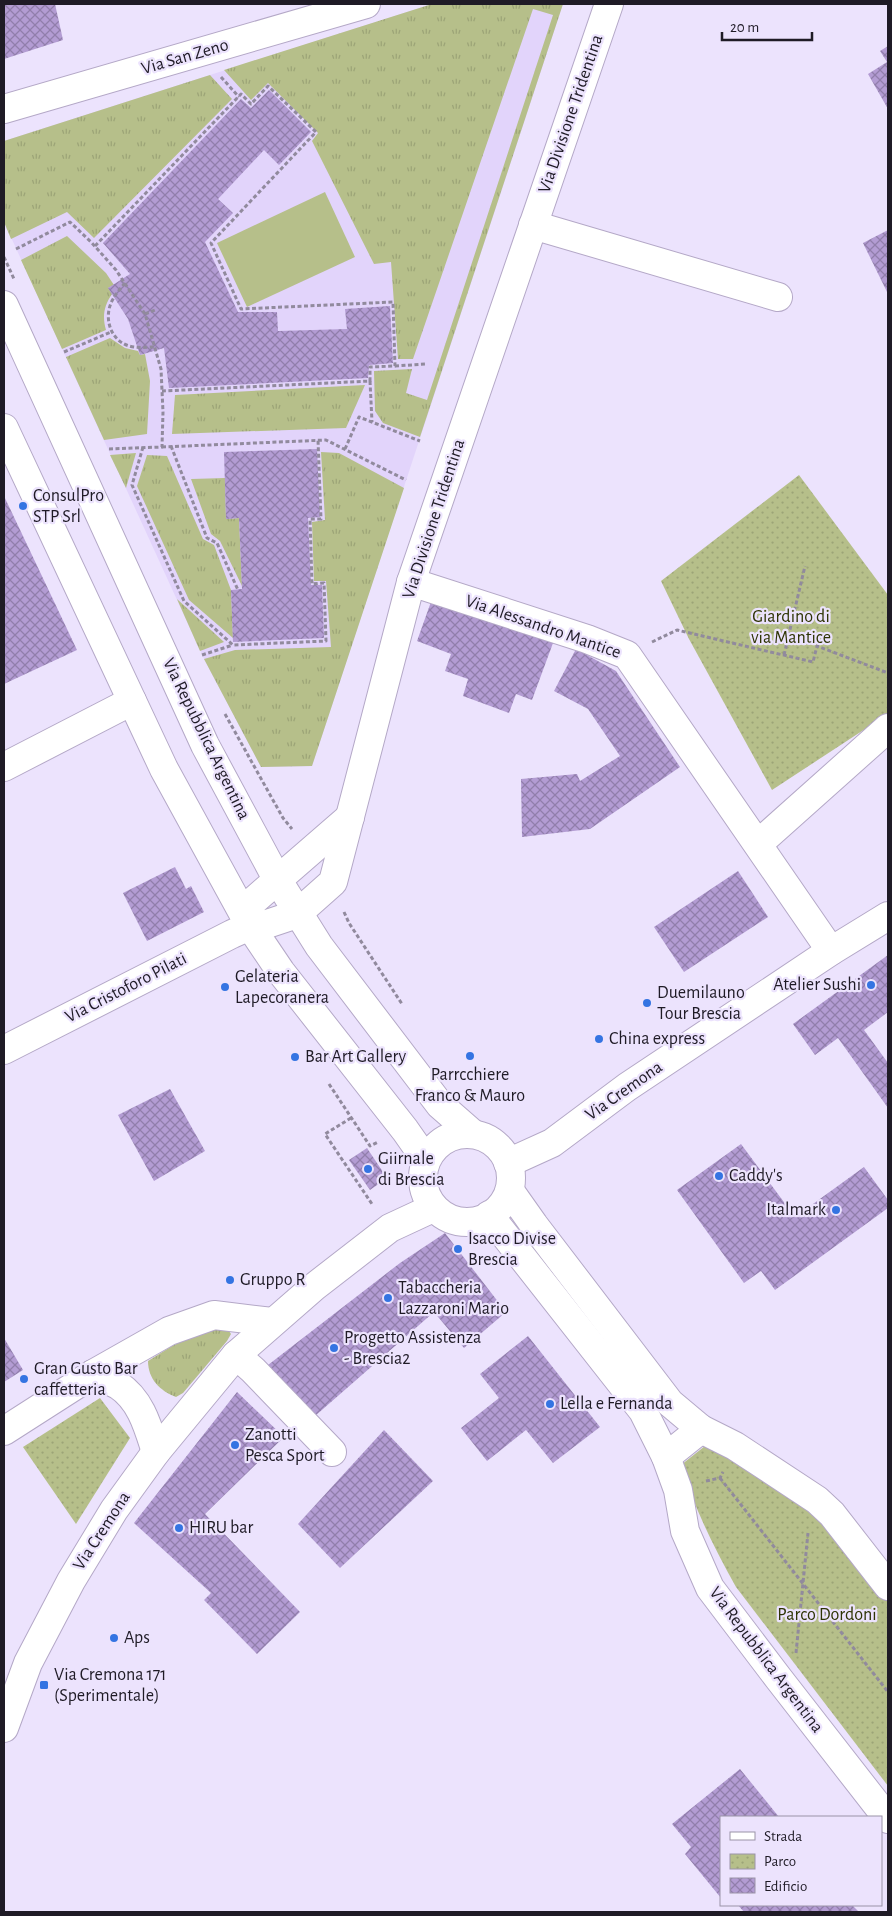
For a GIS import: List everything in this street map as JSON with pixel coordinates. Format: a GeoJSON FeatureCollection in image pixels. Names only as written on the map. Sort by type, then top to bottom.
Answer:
{"type":"FeatureCollection","features":[{"type":"Feature","properties":{"kind":"street","name":"Via San Zeno"},"geometry":{"type":"LineString","coordinates":[[4,109],[366,4]]}},
{"type":"Feature","properties":{"kind":"street","name":"Via Divisione Tridentina"},"geometry":{"type":"LineString","coordinates":[[333,882],[411,582],[609,4]]}},
{"type":"Feature","properties":{"kind":"street"},"geometry":{"type":"LineString","coordinates":[[533,224],[778,297]]}},
{"type":"Feature","properties":{"kind":"street","name":"Via Repubblica Argentina"},"geometry":{"type":"LineString","coordinates":[[10,294],[206,745],[277,879],[319,946],[440,1105],[472,1134],[489,1139],[502,1151],[508,1163]]}},
{"type":"Feature","properties":{"kind":"street"},"geometry":{"type":"LineString","coordinates":[[4,428],[164,769],[250,926],[280,972],[405,1130],[426,1160]]}},
{"type":"Feature","properties":{"kind":"street","name":"Via Alessandro Mantice"},"geometry":{"type":"LineString","coordinates":[[411,582],[587,639],[627,655],[831,951]]}},
{"type":"Feature","properties":{"kind":"street"},"geometry":{"type":"LineString","coordinates":[[4,767],[132,701]]}},
{"type":"Feature","properties":{"kind":"street"},"geometry":{"type":"LineString","coordinates":[[758,844],[888,728]]}},
{"type":"Feature","properties":{"kind":"street"},"geometry":{"type":"LineString","coordinates":[[250,926],[251,903],[350,817]]}},
{"type":"Feature","properties":{"kind":"street"},"geometry":{"type":"LineString","coordinates":[[250,926],[267,924],[298,914],[333,882]]}},
{"type":"Feature","properties":{"kind":"street","name":"Via Cremona"},"geometry":{"type":"LineString","coordinates":[[508,1163],[552,1143],[627,1087],[831,951],[888,916]]}},
{"type":"Feature","properties":{"kind":"street","name":"Via Cristoforo Pilati"},"geometry":{"type":"LineString","coordinates":[[4,1050],[250,926]]}},
{"type":"Feature","properties":{"kind":"street"},"geometry":{"type":"LineString","coordinates":[[472,1134],[454,1135],[437,1144],[426,1160],[423,1177],[426,1194],[433,1208],[445,1216],[460,1221],[478,1220],[489,1215],[506,1200],[510,1191],[511,1176],[508,1163]]}},
{"type":"Feature","properties":{"kind":"street"},"geometry":{"type":"LineString","coordinates":[[510,1191],[670,1403],[701,1428],[735,1446],[817,1500],[832,1514],[888,1586]]}},
{"type":"Feature","properties":{"kind":"street","name":"Via Cremona"},"geometry":{"type":"LineString","coordinates":[[4,1728],[28,1663],[70,1581],[114,1510],[156,1452],[236,1355],[314,1287],[390,1228],[433,1208]]}},
{"type":"Feature","properties":{"kind":"street","name":"Via Repubblica Argentina"},"geometry":{"type":"LineString","coordinates":[[489,1215],[643,1411],[666,1457],[678,1490],[685,1531],[710,1588],[888,1819]]}},
{"type":"Feature","properties":{"kind":"street"},"geometry":{"type":"LineString","coordinates":[[4,1431],[93,1374],[169,1331],[214,1315],[272,1322]]}},
{"type":"Feature","properties":{"kind":"street"},"geometry":{"type":"LineString","coordinates":[[236,1355],[253,1370],[332,1452]]}},
{"type":"Feature","properties":{"kind":"street"},"geometry":{"type":"LineString","coordinates":[[93,1374],[118,1386],[136,1403],[144,1416],[156,1452]]}},
{"type":"Feature","properties":{"kind":"street"},"geometry":{"type":"LineString","coordinates":[[666,1457],[701,1428]]}},
{"type":"Feature","properties":{"kind":"path"},"geometry":{"type":"LineString","coordinates":[[217,73],[239,98]]}},
{"type":"Feature","properties":{"kind":"path"},"geometry":{"type":"LineString","coordinates":[[94,246],[241,94],[251,104],[268,86],[316,132],[211,243],[212,251],[236,303],[241,309],[393,302],[395,366]]}},
{"type":"Feature","properties":{"kind":"path"},"geometry":{"type":"LineString","coordinates":[[16,249],[70,222],[116,270],[145,314],[161,370],[162,447]]}},
{"type":"Feature","properties":{"kind":"path"},"geometry":{"type":"LineString","coordinates":[[4,256],[10,294]]}},
{"type":"Feature","properties":{"kind":"path"},"geometry":{"type":"LineString","coordinates":[[125,283],[113,298],[109,308],[111,332],[127,346],[135,348],[154,347]]}},
{"type":"Feature","properties":{"kind":"path"},"geometry":{"type":"LineString","coordinates":[[145,314],[155,310]]}},
{"type":"Feature","properties":{"kind":"path"},"geometry":{"type":"LineString","coordinates":[[64,352],[111,332]]}},
{"type":"Feature","properties":{"kind":"path"},"geometry":{"type":"LineString","coordinates":[[372,422],[370,367],[426,364]]}},
{"type":"Feature","properties":{"kind":"path"},"geometry":{"type":"LineString","coordinates":[[162,391],[370,381]]}},
{"type":"Feature","properties":{"kind":"path"},"geometry":{"type":"LineString","coordinates":[[345,449],[359,417],[420,441]]}},
{"type":"Feature","properties":{"kind":"path"},"geometry":{"type":"LineString","coordinates":[[202,655],[233,645],[326,641],[324,583],[312,584],[310,519],[321,519],[318,440]]}},
{"type":"Feature","properties":{"kind":"path"},"geometry":{"type":"LineString","coordinates":[[108,449],[326,440],[406,480]]}},
{"type":"Feature","properties":{"kind":"path"},"geometry":{"type":"LineString","coordinates":[[171,446],[207,538],[217,543],[238,590]]}},
{"type":"Feature","properties":{"kind":"path"},"geometry":{"type":"LineString","coordinates":[[143,447],[132,485],[184,601],[233,645]]}},
{"type":"Feature","properties":{"kind":"path"},"geometry":{"type":"LineString","coordinates":[[784,655],[805,566]]}},
{"type":"Feature","properties":{"kind":"path"},"geometry":{"type":"LineString","coordinates":[[627,655],[676,630],[813,662],[817,646],[888,673]]}},
{"type":"Feature","properties":{"kind":"path"},"geometry":{"type":"LineString","coordinates":[[225,713],[284,818],[311,851]]}},
{"type":"Feature","properties":{"kind":"path"},"geometry":{"type":"LineString","coordinates":[[333,882],[349,923],[404,1005]]}},
{"type":"Feature","properties":{"kind":"path"},"geometry":{"type":"LineString","coordinates":[[351,1118],[325,1134],[372,1204]]}},
{"type":"Feature","properties":{"kind":"path"},"geometry":{"type":"LineString","coordinates":[[704,1482],[720,1478],[724,1470]]}},
{"type":"Feature","properties":{"kind":"path"},"geometry":{"type":"LineString","coordinates":[[720,1478],[888,1692]]}},
{"type":"Feature","properties":{"kind":"path"},"geometry":{"type":"LineString","coordinates":[[796,1657],[809,1526]]}},
{"type":"Feature","properties":{"kind":"shaded area"},"geometry":{"type":"Polygon","coordinates":[[[432,4],[563,4],[312,766],[261,767],[205,661],[4,222],[4,141],[432,4]]]}},
{"type":"Feature","properties":{"kind":"green space"},"geometry":{"type":"Polygon","coordinates":[[[432,4],[563,4],[420,437],[383,423],[375,411],[374,371],[412,369],[406,393],[427,400],[553,15],[533,9],[413,359],[398,359],[391,262],[374,264],[312,141],[318,133],[268,83],[251,100],[224,70],[432,4]]]}},
{"type":"Feature","properties":{"kind":"green space"},"geometry":{"type":"Polygon","coordinates":[[[210,75],[232,99],[94,238],[67,212],[11,239],[4,222],[4,141],[210,75]]]}},
{"type":"Feature","properties":{"kind":"green space"},"geometry":{"type":"Polygon","coordinates":[[[325,192],[355,257],[247,307],[217,243],[325,192]]]}},
{"type":"Feature","properties":{"kind":"green space"},"geometry":{"type":"Polygon","coordinates":[[[67,236],[106,273],[114,285],[108,288],[112,294],[104,311],[106,330],[62,349],[21,260],[67,236]]]}},
{"type":"Feature","properties":{"kind":"green space"},"geometry":{"type":"Polygon","coordinates":[[[110,338],[125,348],[138,351],[140,355],[145,354],[150,381],[147,434],[104,440],[66,357],[110,338]]]}},
{"type":"Feature","properties":{"kind":"green space"},"geometry":{"type":"Polygon","coordinates":[[[365,385],[346,428],[172,434],[175,395],[365,385]]]}},
{"type":"Feature","properties":{"kind":"green space"},"geometry":{"type":"Polygon","coordinates":[[[321,452],[339,453],[404,488],[312,766],[261,767],[204,659],[235,650],[331,647],[326,581],[314,581],[312,522],[325,520],[321,452]]]}},
{"type":"Feature","properties":{"kind":"green space"},"geometry":{"type":"Polygon","coordinates":[[[136,453],[126,488],[110,455],[136,453]]]}},
{"type":"Feature","properties":{"kind":"green space"},"geometry":{"type":"Polygon","coordinates":[[[147,455],[167,456],[203,539],[214,545],[231,590],[233,638],[189,600],[137,486],[147,455]]]}},
{"type":"Feature","properties":{"kind":"green space","name":"Giardino di via Mantice"},"geometry":{"type":"Polygon","coordinates":[[[799,475],[888,595],[888,714],[772,790],[689,639],[661,581],[799,475]]]}},
{"type":"Feature","properties":{"kind":"green space"},"geometry":{"type":"Polygon","coordinates":[[[225,478],[226,519],[239,518],[242,586],[220,541],[211,534],[191,479],[225,478]]]}},
{"type":"Feature","properties":{"kind":"green space"},"geometry":{"type":"Polygon","coordinates":[[[177,599],[224,642],[200,651],[177,599]]]}},
{"type":"Feature","properties":{"kind":"green space"},"geometry":{"type":"Polygon","coordinates":[[[213,1327],[227,1328],[231,1334],[183,1393],[176,1397],[160,1388],[150,1373],[148,1361],[172,1346],[213,1327]]]}},
{"type":"Feature","properties":{"kind":"green space"},"geometry":{"type":"Polygon","coordinates":[[[100,1398],[130,1438],[76,1524],[23,1447],[100,1398]]]}},
{"type":"Feature","properties":{"kind":"green space","name":"Parco Dordoni"},"geometry":{"type":"Polygon","coordinates":[[[710,1442],[811,1507],[888,1599],[888,1786],[736,1587],[720,1557],[698,1512],[681,1465],[710,1442]]]}},
{"type":"Feature","properties":{"kind":"building"},"geometry":{"type":"Polygon","coordinates":[[[4,4],[55,4],[63,40],[4,59],[4,4]]]}},
{"type":"Feature","properties":{"kind":"building"},"geometry":{"type":"Polygon","coordinates":[[[888,46],[888,109],[868,74],[887,62],[880,51],[888,46]]]}},
{"type":"Feature","properties":{"kind":"building"},"geometry":{"type":"Polygon","coordinates":[[[269,90],[311,132],[279,165],[264,150],[218,199],[233,213],[205,242],[238,312],[277,312],[278,331],[347,329],[345,309],[390,306],[393,363],[369,365],[368,378],[169,388],[164,348],[140,355],[128,319],[108,288],[130,274],[103,243],[241,99],[251,108],[269,90]]]}},
{"type":"Feature","properties":{"kind":"building"},"geometry":{"type":"Polygon","coordinates":[[[888,230],[888,294],[863,243],[888,230]]]}},
{"type":"Feature","properties":{"kind":"building"},"geometry":{"type":"Polygon","coordinates":[[[317,449],[320,517],[308,518],[311,585],[322,585],[324,638],[233,642],[231,590],[242,589],[239,518],[226,519],[224,452],[317,449]]]}},
{"type":"Feature","properties":{"kind":"building"},"geometry":{"type":"Polygon","coordinates":[[[4,496],[77,650],[4,684],[4,496]]]}},
{"type":"Feature","properties":{"kind":"building"},"geometry":{"type":"Polygon","coordinates":[[[432,599],[553,643],[532,700],[516,694],[509,713],[463,696],[468,679],[445,671],[451,654],[417,641],[432,599]]]}},
{"type":"Feature","properties":{"kind":"building"},"geometry":{"type":"Polygon","coordinates":[[[576,649],[616,671],[680,767],[590,829],[522,837],[521,779],[577,774],[580,781],[620,756],[588,709],[554,691],[576,649]]]}},
{"type":"Feature","properties":{"kind":"building"},"geometry":{"type":"Polygon","coordinates":[[[175,867],[186,889],[191,886],[204,912],[147,941],[123,893],[175,867]]]}},
{"type":"Feature","properties":{"kind":"building"},"geometry":{"type":"Polygon","coordinates":[[[738,871],[768,917],[684,972],[654,927],[738,871]]]}},
{"type":"Feature","properties":{"kind":"building"},"geometry":{"type":"Polygon","coordinates":[[[888,955],[888,1012],[864,1030],[888,1063],[888,1108],[838,1038],[815,1055],[793,1024],[888,955]]]}},
{"type":"Feature","properties":{"kind":"building"},"geometry":{"type":"Polygon","coordinates":[[[170,1089],[205,1151],[154,1181],[118,1115],[170,1089]]]}},
{"type":"Feature","properties":{"kind":"building"},"geometry":{"type":"Polygon","coordinates":[[[741,1144],[795,1217],[864,1167],[888,1200],[888,1208],[775,1290],[761,1271],[744,1283],[677,1190],[741,1144]]]}},
{"type":"Feature","properties":{"kind":"building","name":"Giirnale di Brescia"},"geometry":{"type":"Polygon","coordinates":[[[367,1148],[387,1178],[370,1190],[349,1160],[367,1148]]]}},
{"type":"Feature","properties":{"kind":"building"},"geometry":{"type":"Polygon","coordinates":[[[445,1233],[506,1312],[464,1348],[434,1312],[315,1416],[268,1365],[400,1263],[445,1233]]]}},
{"type":"Feature","properties":{"kind":"building"},"geometry":{"type":"Polygon","coordinates":[[[528,1336],[600,1427],[553,1463],[526,1430],[487,1461],[461,1428],[499,1398],[480,1374],[528,1336]]]}},
{"type":"Feature","properties":{"kind":"building"},"geometry":{"type":"Polygon","coordinates":[[[4,1338],[23,1370],[4,1382],[4,1338]]]}},
{"type":"Feature","properties":{"kind":"building"},"geometry":{"type":"Polygon","coordinates":[[[237,1392],[284,1437],[205,1514],[300,1612],[257,1654],[204,1600],[211,1593],[134,1523],[237,1392]]]}},
{"type":"Feature","properties":{"kind":"building"},"geometry":{"type":"Polygon","coordinates":[[[384,1430],[433,1481],[340,1568],[298,1524],[384,1430]]]}},
{"type":"Feature","properties":{"kind":"building"},"geometry":{"type":"Polygon","coordinates":[[[740,1769],[778,1816],[720,1816],[720,1897],[685,1854],[691,1847],[672,1824],[740,1769]]]}},
{"type":"Feature","properties":{"kind":"building"},"geometry":{"type":"Polygon","coordinates":[[[739,1906],[853,1906],[859,1912],[744,1912],[739,1906]]]}},
{"type":"Feature","properties":{"kind":"place","name":"ConsulPro STP Srl"},"geometry":{"type":"Point","coordinates":[23,506]}},
{"type":"Feature","properties":{"kind":"place","name":"Atelier Sushi"},"geometry":{"type":"Point","coordinates":[871,985]}},
{"type":"Feature","properties":{"kind":"place","name":"Gelateria Lapecoranera"},"geometry":{"type":"Point","coordinates":[225,987]}},
{"type":"Feature","properties":{"kind":"place","name":"Duemilauno Tour Brescia"},"geometry":{"type":"Point","coordinates":[647,1003]}},
{"type":"Feature","properties":{"kind":"place","name":"China express"},"geometry":{"type":"Point","coordinates":[599,1039]}},
{"type":"Feature","properties":{"kind":"place","name":"Parrcchiere Franco & Mauro"},"geometry":{"type":"Point","coordinates":[470,1056]}},
{"type":"Feature","properties":{"kind":"place","name":"Bar Art Gallery"},"geometry":{"type":"Point","coordinates":[295,1057]}},
{"type":"Feature","properties":{"kind":"place","name":"Giirnale di Brescia"},"geometry":{"type":"Point","coordinates":[368,1169]}},
{"type":"Feature","properties":{"kind":"place","name":"Caddy's"},"geometry":{"type":"Point","coordinates":[719,1176]}},
{"type":"Feature","properties":{"kind":"place","name":"Italmark"},"geometry":{"type":"Point","coordinates":[836,1210]}},
{"type":"Feature","properties":{"kind":"place","name":"Isacco Divise Brescia"},"geometry":{"type":"Point","coordinates":[458,1249]}},
{"type":"Feature","properties":{"kind":"place","name":"Gruppo R"},"geometry":{"type":"Point","coordinates":[230,1280]}},
{"type":"Feature","properties":{"kind":"place","name":"Tabaccheria Lazzaroni Mario"},"geometry":{"type":"Point","coordinates":[388,1298]}},
{"type":"Feature","properties":{"kind":"place","name":"Progetto Assistenza - Brescia2"},"geometry":{"type":"Point","coordinates":[334,1348]}},
{"type":"Feature","properties":{"kind":"place","name":"Gran Gusto Bar caffetteria"},"geometry":{"type":"Point","coordinates":[24,1379]}},
{"type":"Feature","properties":{"kind":"place","name":"Lella e Fernanda"},"geometry":{"type":"Point","coordinates":[550,1404]}},
{"type":"Feature","properties":{"kind":"place","name":"Zanotti Pesca Sport"},"geometry":{"type":"Point","coordinates":[235,1445]}},
{"type":"Feature","properties":{"kind":"place","name":"HIRU bar"},"geometry":{"type":"Point","coordinates":[179,1528]}},
{"type":"Feature","properties":{"kind":"place","name":"Aps"},"geometry":{"type":"Point","coordinates":[114,1638]}},
{"type":"Feature","properties":{"kind":"place","name":"Via Cremona 171 (Sperimentale)"},"geometry":{"type":"Point","coordinates":[44,1685]}}]}
